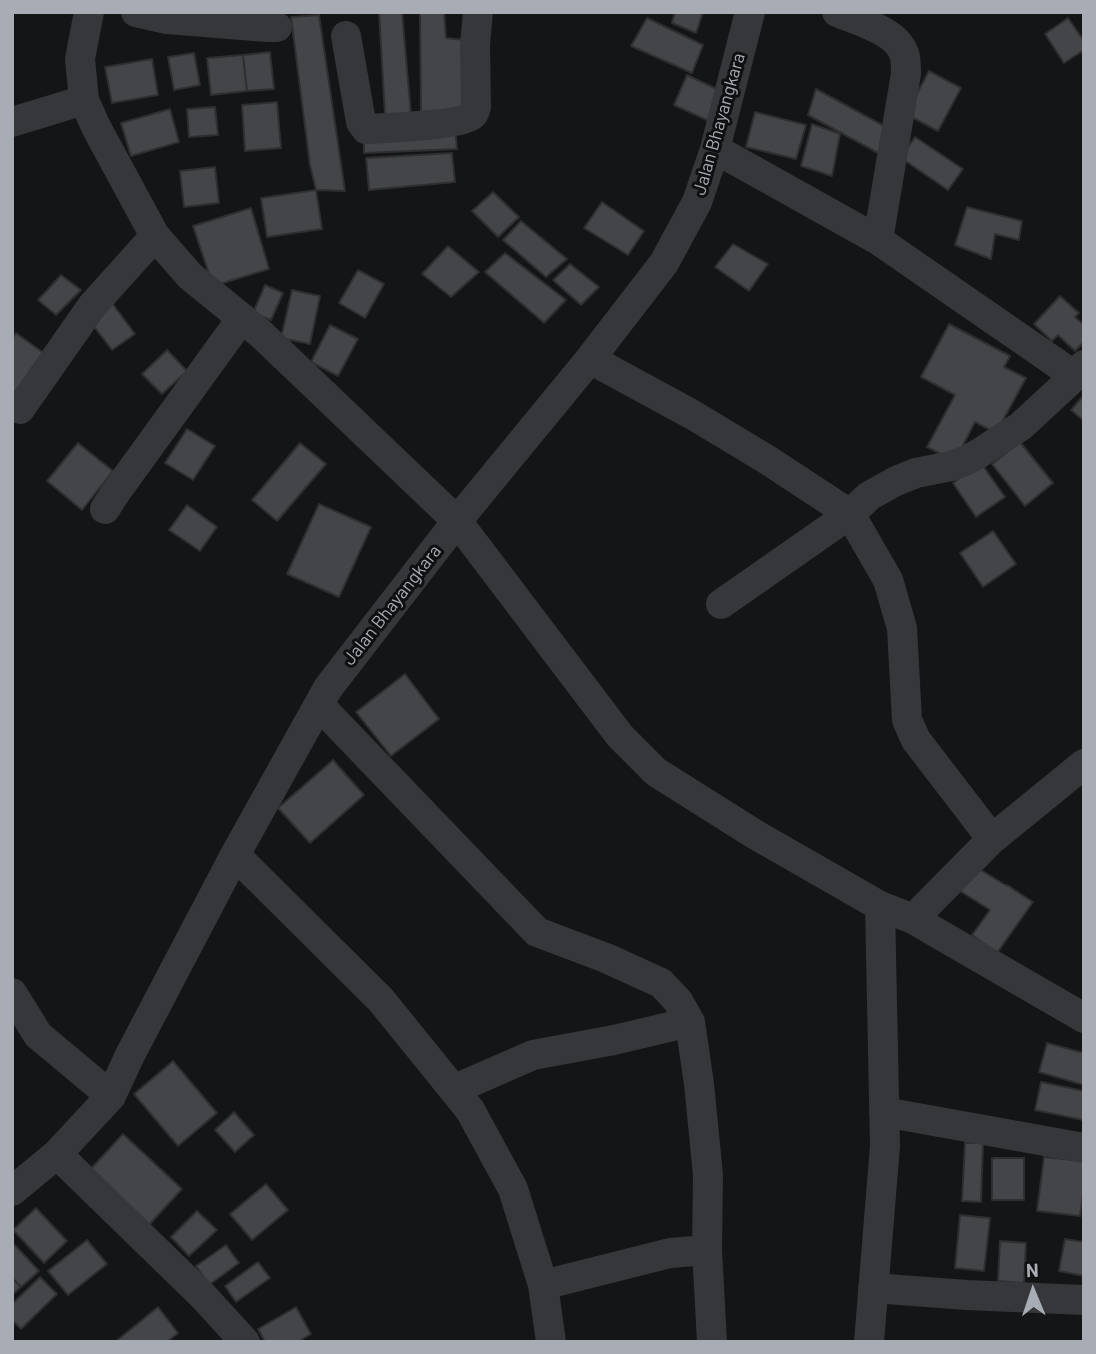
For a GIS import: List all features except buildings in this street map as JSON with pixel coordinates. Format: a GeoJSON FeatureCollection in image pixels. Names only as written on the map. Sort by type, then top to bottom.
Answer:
{"type":"FeatureCollection","features":[{"type":"Feature","properties":{"kind":"street"},"geometry":{"type":"LineString","coordinates":[[89,12],[80,59],[84,100],[155,236],[190,276],[260,334],[457,521],[620,736],[656,772],[756,835],[880,906],[913,919],[1084,1018]]}},
{"type":"Feature","properties":{"kind":"street"},"geometry":{"type":"LineString","coordinates":[[136,12],[167,19],[277,27]]}},
{"type":"Feature","properties":{"kind":"street"},"geometry":{"type":"LineString","coordinates":[[346,36],[364,128],[444,123],[468,118],[474,114],[478,12]]}},
{"type":"Feature","properties":{"kind":"street","name":"Jalan Bhayangkara"},"geometry":{"type":"LineString","coordinates":[[12,1191],[57,1154],[111,1096],[235,855],[328,688],[457,521],[590,359],[664,263],[697,202],[715,149],[750,12]]}},
{"type":"Feature","properties":{"kind":"street"},"geometry":{"type":"LineString","coordinates":[[838,12],[896,40],[905,55],[906,74],[878,240]]}},
{"type":"Feature","properties":{"kind":"street"},"geometry":{"type":"LineString","coordinates":[[12,122],[84,100]]}},
{"type":"Feature","properties":{"kind":"street"},"geometry":{"type":"LineString","coordinates":[[715,149],[878,240],[1079,370],[1021,426],[978,454],[951,466],[916,473],[895,481],[869,496],[850,514],[721,604]]}},
{"type":"Feature","properties":{"kind":"street"},"geometry":{"type":"LineString","coordinates":[[20,409],[92,306],[155,236]]}},
{"type":"Feature","properties":{"kind":"street"},"geometry":{"type":"LineString","coordinates":[[105,509],[242,318]]}},
{"type":"Feature","properties":{"kind":"street"},"geometry":{"type":"LineString","coordinates":[[590,359],[756,452],[850,514],[888,580],[902,628],[907,720],[911,730],[992,839]]}},
{"type":"Feature","properties":{"kind":"street"},"geometry":{"type":"LineString","coordinates":[[319,705],[537,932],[607,958],[661,983],[678,1001],[690,1023],[699,1084],[708,1175],[707,1251],[712,1342]]}},
{"type":"Feature","properties":{"kind":"street"},"geometry":{"type":"LineString","coordinates":[[913,919],[992,839],[1084,764]]}},
{"type":"Feature","properties":{"kind":"street"},"geometry":{"type":"LineString","coordinates":[[235,855],[381,1000],[470,1110],[513,1189],[543,1285],[551,1342]]}},
{"type":"Feature","properties":{"kind":"street"},"geometry":{"type":"LineString","coordinates":[[869,1342],[885,1146],[880,906]]}},
{"type":"Feature","properties":{"kind":"street"},"geometry":{"type":"LineString","coordinates":[[12,993],[38,1035],[111,1096]]}},
{"type":"Feature","properties":{"kind":"street"},"geometry":{"type":"LineString","coordinates":[[455,1089],[533,1055],[690,1023]]}},
{"type":"Feature","properties":{"kind":"street"},"geometry":{"type":"LineString","coordinates":[[884,1112],[1084,1148]]}},
{"type":"Feature","properties":{"kind":"street"},"geometry":{"type":"LineString","coordinates":[[57,1154],[202,1296],[245,1342]]}},
{"type":"Feature","properties":{"kind":"street"},"geometry":{"type":"LineString","coordinates":[[543,1285],[670,1253],[707,1251]]}},
{"type":"Feature","properties":{"kind":"street"},"geometry":{"type":"LineString","coordinates":[[873,1288],[1084,1300]]}}]}
